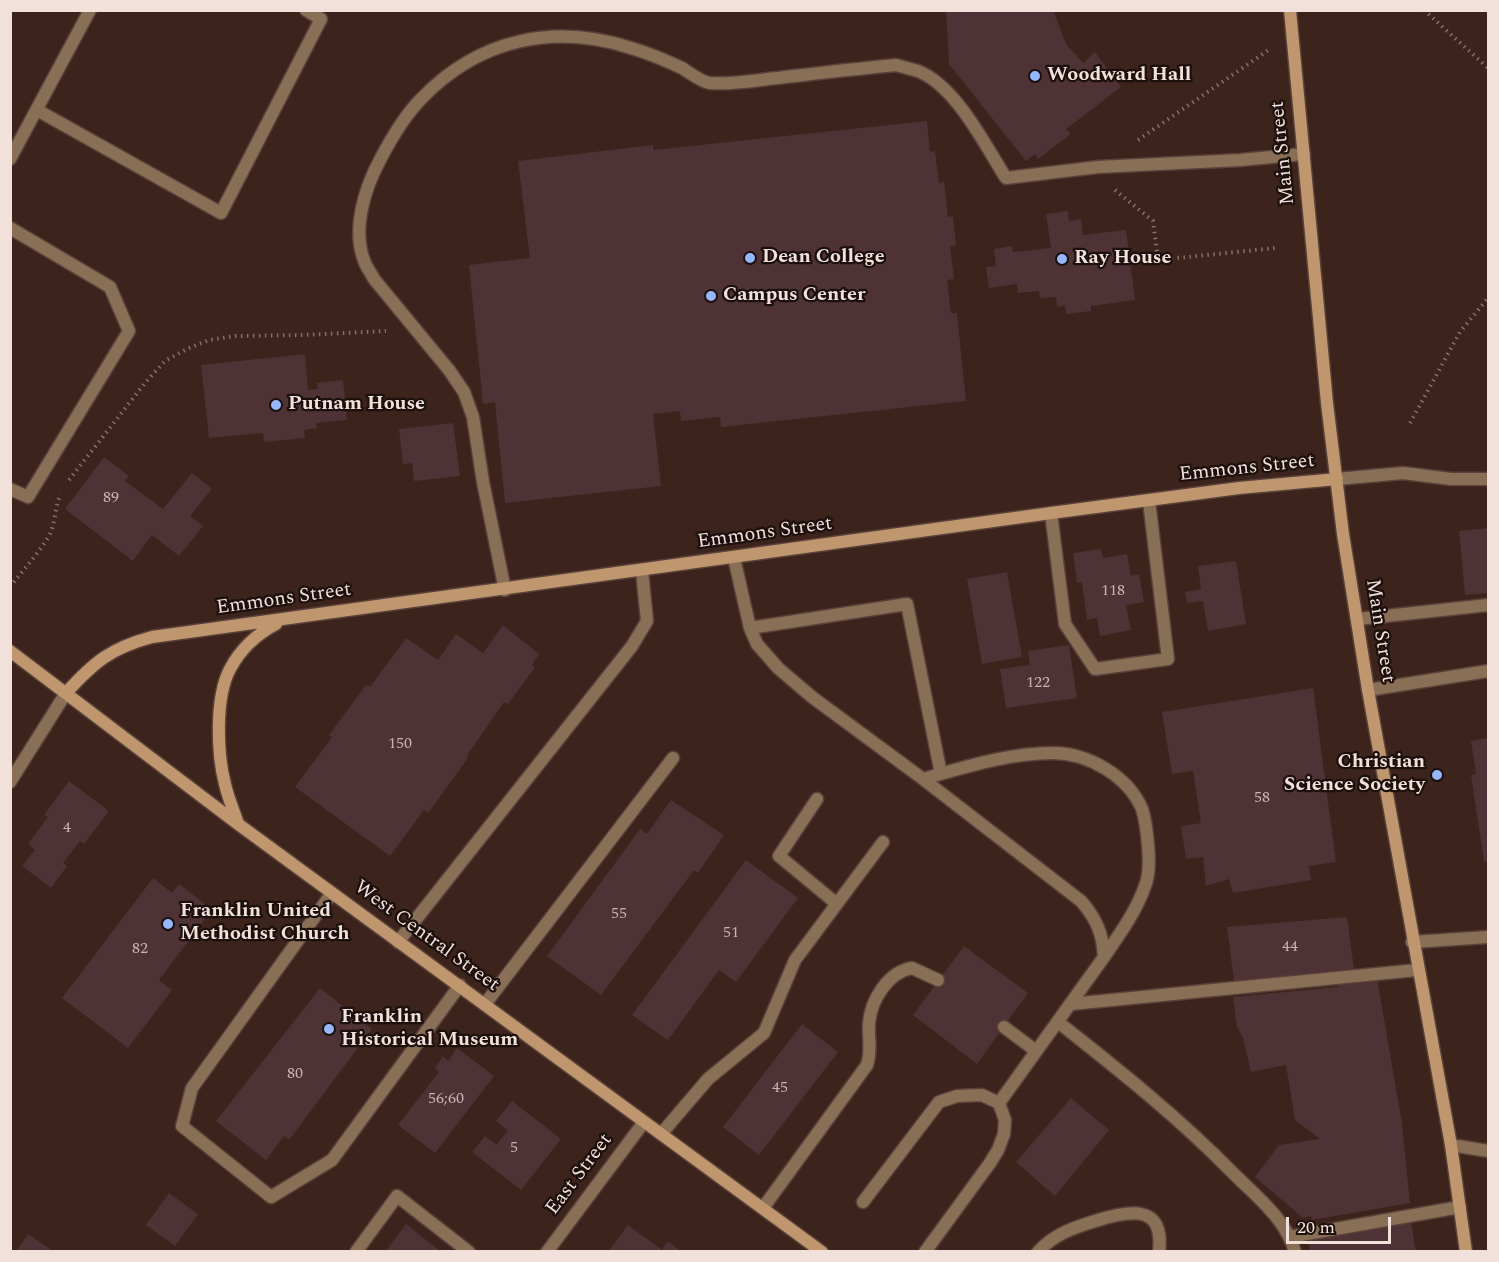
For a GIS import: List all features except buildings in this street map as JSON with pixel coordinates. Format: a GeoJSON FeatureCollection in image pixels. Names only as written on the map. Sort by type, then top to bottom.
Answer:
{"type":"FeatureCollection","features":[{"type":"Feature","properties":{"kind":"main road","name":"Main Street"},"geometry":{"type":"LineString","coordinates":[[1290,10],[1327,403],[1343,534],[1412,942],[1451,1145],[1466,1251]]}},
{"type":"Feature","properties":{"kind":"main road","name":"Emmons Street"},"geometry":{"type":"LineString","coordinates":[[66,693],[95,664],[112,651],[128,643],[152,637],[1051,513],[1249,487],[1337,479]]}},
{"type":"Feature","properties":{"kind":"main road"},"geometry":{"type":"LineString","coordinates":[[238,824],[225,783],[221,760],[219,730],[223,691],[230,670],[249,645],[262,631],[283,619]]}},
{"type":"Feature","properties":{"kind":"main road","name":"West Central Street"},"geometry":{"type":"LineString","coordinates":[[10,651],[238,824],[822,1251]]}},
{"type":"Feature","properties":{"kind":"street"},"geometry":{"type":"LineString","coordinates":[[10,159],[90,10]]}},
{"type":"Feature","properties":{"kind":"street"},"geometry":{"type":"LineString","coordinates":[[37,110],[221,213],[321,19],[306,10]]}},
{"type":"Feature","properties":{"kind":"street"},"geometry":{"type":"LineString","coordinates":[[505,590],[483,482],[473,417],[464,392],[374,279],[364,261],[360,238],[362,209],[374,171],[394,134],[422,98],[458,68],[512,42],[558,35],[599,39],[656,56],[708,82],[740,82],[896,65],[920,72],[955,100],[1006,178],[1098,167],[1240,160],[1304,154]]}},
{"type":"Feature","properties":{"kind":"street"},"geometry":{"type":"LineString","coordinates":[[10,228],[110,287],[129,331],[28,497],[10,489]]}},
{"type":"Feature","properties":{"kind":"street","name":"Emmons Street"},"geometry":{"type":"LineString","coordinates":[[1337,479],[1403,473],[1450,479],[1488,479]]}},
{"type":"Feature","properties":{"kind":"street"},"geometry":{"type":"LineString","coordinates":[[1051,513],[1065,624],[1095,669],[1168,659],[1149,501]]}},
{"type":"Feature","properties":{"kind":"street"},"geometry":{"type":"LineString","coordinates":[[734,558],[750,628],[758,644],[778,668],[812,697],[923,778],[1081,901],[1098,924],[1104,957]]}},
{"type":"Feature","properties":{"kind":"street"},"geometry":{"type":"LineString","coordinates":[[398,942],[632,646],[647,621],[642,571]]}},
{"type":"Feature","properties":{"kind":"street"},"geometry":{"type":"LineString","coordinates":[[750,628],[907,604],[941,774]]}},
{"type":"Feature","properties":{"kind":"street"},"geometry":{"type":"LineString","coordinates":[[1358,619],[1488,604]]}},
{"type":"Feature","properties":{"kind":"street"},"geometry":{"type":"LineString","coordinates":[[1368,690],[1488,671]]}},
{"type":"Feature","properties":{"kind":"street"},"geometry":{"type":"LineString","coordinates":[[10,782],[66,693]]}},
{"type":"Feature","properties":{"kind":"street"},"geometry":{"type":"LineString","coordinates":[[923,778],[1011,757],[1054,753],[1069,755],[1106,769],[1125,786],[1141,808],[1146,823],[1148,873],[1146,885],[1132,913],[1104,957],[999,1103]]}},
{"type":"Feature","properties":{"kind":"street"},"geometry":{"type":"LineString","coordinates":[[485,1004],[673,758]]}},
{"type":"Feature","properties":{"kind":"street"},"geometry":{"type":"LineString","coordinates":[[817,799],[779,856],[837,904]]}},
{"type":"Feature","properties":{"kind":"street"},"geometry":{"type":"LineString","coordinates":[[661,1134],[708,1079],[764,1033],[795,960],[884,842]]}},
{"type":"Feature","properties":{"kind":"street"},"geometry":{"type":"LineString","coordinates":[[332,893],[192,1088],[182,1126],[271,1197],[332,1160],[460,986]]}},
{"type":"Feature","properties":{"kind":"street"},"geometry":{"type":"LineString","coordinates":[[1412,942],[1488,937]]}},
{"type":"Feature","properties":{"kind":"street"},"geometry":{"type":"LineString","coordinates":[[764,1208],[867,1065],[870,1058],[869,1022],[872,1007],[885,986],[899,972],[912,968],[938,980]]}},
{"type":"Feature","properties":{"kind":"street"},"geometry":{"type":"LineString","coordinates":[[1071,1004],[1417,970]]}},
{"type":"Feature","properties":{"kind":"street"},"geometry":{"type":"LineString","coordinates":[[1058,1022],[1149,1094],[1186,1127],[1263,1203],[1290,1237],[1295,1251]]}},
{"type":"Feature","properties":{"kind":"street"},"geometry":{"type":"LineString","coordinates":[[1004,1027],[1036,1052]]}},
{"type":"Feature","properties":{"kind":"street"},"geometry":{"type":"LineString","coordinates":[[863,1202],[939,1102],[957,1096],[982,1095],[999,1103],[1004,1114],[1005,1127],[998,1150],[925,1251]]}},
{"type":"Feature","properties":{"kind":"street","name":"East Street"},"geometry":{"type":"LineString","coordinates":[[547,1251],[644,1122]]}},
{"type":"Feature","properties":{"kind":"street"},"geometry":{"type":"LineString","coordinates":[[1451,1145],[1488,1151]]}},
{"type":"Feature","properties":{"kind":"street"},"geometry":{"type":"LineString","coordinates":[[356,1251],[397,1196],[469,1251]]}},
{"type":"Feature","properties":{"kind":"street"},"geometry":{"type":"LineString","coordinates":[[1290,1237],[1460,1208]]}},
{"type":"Feature","properties":{"kind":"street"},"geometry":{"type":"LineString","coordinates":[[1038,1251],[1059,1234],[1119,1213],[1134,1211],[1151,1220],[1158,1229],[1159,1251]]}},
{"type":"Feature","properties":{"kind":"path"},"geometry":{"type":"LineString","coordinates":[[1424,10],[1488,68]]}},
{"type":"Feature","properties":{"kind":"path"},"geometry":{"type":"LineString","coordinates":[[1135,141],[1292,34]]}},
{"type":"Feature","properties":{"kind":"path"},"geometry":{"type":"LineString","coordinates":[[1098,167],[1116,191],[1153,221],[1158,260],[1275,248]]}},
{"type":"Feature","properties":{"kind":"path"},"geometry":{"type":"LineString","coordinates":[[1410,423],[1461,332],[1488,298]]}},
{"type":"Feature","properties":{"kind":"path"},"geometry":{"type":"LineString","coordinates":[[10,586],[49,536],[55,522],[57,502],[66,485],[145,383],[165,362],[209,340],[235,336],[416,329]]}},
{"type":"Feature","properties":{"kind":"place","name":"Woodward Hall"},"geometry":{"type":"Point","coordinates":[1035,76]}},
{"type":"Feature","properties":{"kind":"place","name":"Dean College"},"geometry":{"type":"Point","coordinates":[750,258]}},
{"type":"Feature","properties":{"kind":"place","name":"Ray House"},"geometry":{"type":"Point","coordinates":[1062,259]}},
{"type":"Feature","properties":{"kind":"place","name":"Campus Center"},"geometry":{"type":"Point","coordinates":[711,296]}},
{"type":"Feature","properties":{"kind":"place","name":"Putnam House"},"geometry":{"type":"Point","coordinates":[276,405]}},
{"type":"Feature","properties":{"kind":"place","name":"Christian Science Society"},"geometry":{"type":"Point","coordinates":[1437,775]}},
{"type":"Feature","properties":{"kind":"place","name":"Franklin United Methodist Church"},"geometry":{"type":"Point","coordinates":[168,924]}},
{"type":"Feature","properties":{"kind":"place","name":"Franklin Historical Museum"},"geometry":{"type":"Point","coordinates":[329,1029]}}]}
